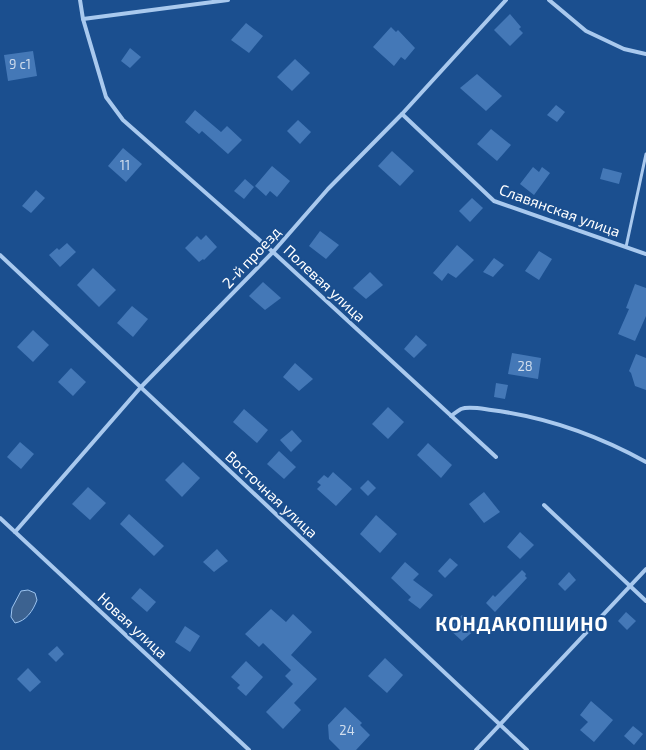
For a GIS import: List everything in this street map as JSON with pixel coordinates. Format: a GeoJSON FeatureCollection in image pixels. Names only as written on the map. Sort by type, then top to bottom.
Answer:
{"type":"FeatureCollection","features":[{"type":"Feature","properties":{"kind":"street","name":"Полевая улица"},"geometry":{"type":"LineString","coordinates":[[80,0],[83,19],[106,97],[123,120],[273,252],[496,457]]}},
{"type":"Feature","properties":{"kind":"street"},"geometry":{"type":"LineString","coordinates":[[83,19],[228,0]]}},
{"type":"Feature","properties":{"kind":"street","name":"2-й проезд"},"geometry":{"type":"LineString","coordinates":[[15,532],[141,387],[273,252],[328,189],[402,114],[506,0]]}},
{"type":"Feature","properties":{"kind":"street"},"geometry":{"type":"LineString","coordinates":[[549,0],[586,31],[624,49],[646,54]]}},
{"type":"Feature","properties":{"kind":"street","name":"Славянская улица"},"geometry":{"type":"LineString","coordinates":[[402,114],[494,201],[646,254]]}},
{"type":"Feature","properties":{"kind":"street","name":"Восточная улица"},"geometry":{"type":"LineString","coordinates":[[0,255],[527,750]]}},
{"type":"Feature","properties":{"kind":"street"},"geometry":{"type":"LineString","coordinates":[[450,416],[462,409],[480,408],[536,418],[565,425],[596,437],[646,462]]}},
{"type":"Feature","properties":{"kind":"street"},"geometry":{"type":"LineString","coordinates":[[544,505],[646,601]]}},
{"type":"Feature","properties":{"kind":"street","name":"Новая улица"},"geometry":{"type":"LineString","coordinates":[[0,518],[249,750]]}},
{"type":"Feature","properties":{"kind":"street"},"geometry":{"type":"LineString","coordinates":[[476,750],[646,569]]}},
{"type":"Feature","properties":{"kind":"lane"},"geometry":{"type":"LineString","coordinates":[[626,247],[646,154]]}},
{"type":"Feature","properties":{"kind":"water"},"geometry":{"type":"Polygon","coordinates":[[[28,590],[35,593],[37,600],[29,615],[23,620],[15,623],[11,617],[12,608],[21,591],[28,590]]]}},
{"type":"Feature","properties":{"kind":"building"},"geometry":{"type":"Polygon","coordinates":[[[510,14],[521,27],[519,29],[523,33],[510,46],[494,30],[510,14]]]}},
{"type":"Feature","properties":{"kind":"building"},"geometry":{"type":"Polygon","coordinates":[[[246,23],[263,36],[249,53],[231,40],[246,23]]]}},
{"type":"Feature","properties":{"kind":"building"},"geometry":{"type":"Polygon","coordinates":[[[391,27],[396,32],[398,30],[415,48],[405,60],[401,57],[394,66],[373,47],[391,27]]]}},
{"type":"Feature","properties":{"kind":"building"},"geometry":{"type":"Polygon","coordinates":[[[130,48],[141,57],[130,68],[121,61],[130,48]]]}},
{"type":"Feature","properties":{"kind":"building"},"geometry":{"type":"Polygon","coordinates":[[[33,51],[37,76],[8,81],[4,55],[33,51]]]}},
{"type":"Feature","properties":{"kind":"building"},"geometry":{"type":"Polygon","coordinates":[[[295,59],[310,73],[292,91],[277,77],[295,59]]]}},
{"type":"Feature","properties":{"kind":"building"},"geometry":{"type":"Polygon","coordinates":[[[477,74],[502,96],[486,111],[460,88],[477,74]]]}},
{"type":"Feature","properties":{"kind":"building"},"geometry":{"type":"Polygon","coordinates":[[[556,105],[565,112],[557,122],[547,115],[556,105]]]}},
{"type":"Feature","properties":{"kind":"building"},"geometry":{"type":"Polygon","coordinates":[[[195,110],[221,132],[227,126],[242,140],[228,154],[202,131],[199,134],[185,122],[195,110]]]}},
{"type":"Feature","properties":{"kind":"building"},"geometry":{"type":"Polygon","coordinates":[[[298,120],[311,132],[300,144],[287,131],[298,120]]]}},
{"type":"Feature","properties":{"kind":"building"},"geometry":{"type":"Polygon","coordinates":[[[491,129],[511,145],[497,161],[477,144],[491,129]]]}},
{"type":"Feature","properties":{"kind":"building"},"geometry":{"type":"Polygon","coordinates":[[[123,148],[142,164],[126,182],[108,166],[123,148]]]}},
{"type":"Feature","properties":{"kind":"building"},"geometry":{"type":"Polygon","coordinates":[[[392,151],[414,171],[400,186],[378,166],[392,151]]]}},
{"type":"Feature","properties":{"kind":"building"},"geometry":{"type":"Polygon","coordinates":[[[272,166],[290,181],[277,197],[270,191],[266,196],[255,186],[272,166]]]}},
{"type":"Feature","properties":{"kind":"building"},"geometry":{"type":"Polygon","coordinates":[[[533,167],[539,172],[542,167],[550,173],[534,195],[520,184],[533,167]]]}},
{"type":"Feature","properties":{"kind":"building"},"geometry":{"type":"Polygon","coordinates":[[[603,168],[622,173],[619,184],[600,179],[603,168]]]}},
{"type":"Feature","properties":{"kind":"building"},"geometry":{"type":"Polygon","coordinates":[[[245,179],[254,187],[244,199],[234,191],[245,179]]]}},
{"type":"Feature","properties":{"kind":"building"},"geometry":{"type":"Polygon","coordinates":[[[36,190],[45,198],[31,213],[22,206],[36,190]]]}},
{"type":"Feature","properties":{"kind":"building"},"geometry":{"type":"Polygon","coordinates":[[[472,198],[483,208],[470,222],[459,211],[472,198]]]}},
{"type":"Feature","properties":{"kind":"building"},"geometry":{"type":"Polygon","coordinates":[[[320,231],[339,245],[326,259],[309,246],[320,231]]]}},
{"type":"Feature","properties":{"kind":"building"},"geometry":{"type":"Polygon","coordinates":[[[206,235],[217,247],[204,260],[203,259],[199,262],[185,248],[197,236],[201,240],[206,235]]]}},
{"type":"Feature","properties":{"kind":"building"},"geometry":{"type":"Polygon","coordinates":[[[67,243],[76,252],[60,267],[49,255],[57,248],[59,250],[67,243]]]}},
{"type":"Feature","properties":{"kind":"building"},"geometry":{"type":"Polygon","coordinates":[[[457,245],[474,260],[456,278],[448,273],[442,281],[433,273],[457,245]]]}},
{"type":"Feature","properties":{"kind":"building"},"geometry":{"type":"Polygon","coordinates":[[[539,251],[552,259],[539,280],[525,271],[539,251]]]}},
{"type":"Feature","properties":{"kind":"building"},"geometry":{"type":"Polygon","coordinates":[[[494,258],[504,265],[493,277],[483,272],[494,258]]]}},
{"type":"Feature","properties":{"kind":"building"},"geometry":{"type":"Polygon","coordinates":[[[93,268],[116,290],[99,307],[77,285],[93,268]]]}},
{"type":"Feature","properties":{"kind":"building"},"geometry":{"type":"Polygon","coordinates":[[[370,272],[383,285],[366,299],[353,288],[370,272]]]}},
{"type":"Feature","properties":{"kind":"building"},"geometry":{"type":"Polygon","coordinates":[[[263,282],[281,298],[265,310],[249,296],[263,282]]]}},
{"type":"Feature","properties":{"kind":"building"},"geometry":{"type":"Polygon","coordinates":[[[635,284],[646,288],[646,316],[635,341],[618,334],[629,309],[626,308],[635,284]]]}},
{"type":"Feature","properties":{"kind":"building"},"geometry":{"type":"Polygon","coordinates":[[[132,306],[148,319],[133,337],[117,323],[132,306]]]}},
{"type":"Feature","properties":{"kind":"building"},"geometry":{"type":"Polygon","coordinates":[[[33,330],[49,345],[33,362],[17,347],[33,330]]]}},
{"type":"Feature","properties":{"kind":"building"},"geometry":{"type":"Polygon","coordinates":[[[416,335],[427,345],[414,358],[404,349],[416,335]]]}},
{"type":"Feature","properties":{"kind":"building"},"geometry":{"type":"Polygon","coordinates":[[[512,353],[541,358],[538,379],[508,374],[512,353]]]}},
{"type":"Feature","properties":{"kind":"building"},"geometry":{"type":"Polygon","coordinates":[[[636,354],[646,358],[646,390],[635,386],[629,371],[636,354]]]}},
{"type":"Feature","properties":{"kind":"building"},"geometry":{"type":"Polygon","coordinates":[[[295,363],[313,379],[299,391],[283,377],[295,363]]]}},
{"type":"Feature","properties":{"kind":"building"},"geometry":{"type":"Polygon","coordinates":[[[71,368],[86,382],[73,396],[58,382],[71,368]]]}},
{"type":"Feature","properties":{"kind":"building"},"geometry":{"type":"Polygon","coordinates":[[[496,383],[508,385],[505,399],[494,397],[496,383]]]}},
{"type":"Feature","properties":{"kind":"building"},"geometry":{"type":"Polygon","coordinates":[[[388,407],[404,422],[388,439],[372,424],[388,407]]]}},
{"type":"Feature","properties":{"kind":"building"},"geometry":{"type":"Polygon","coordinates":[[[244,409],[268,430],[257,443],[233,422],[244,409]]]}},
{"type":"Feature","properties":{"kind":"building"},"geometry":{"type":"Polygon","coordinates":[[[292,430],[302,441],[291,452],[280,440],[292,430]]]}},
{"type":"Feature","properties":{"kind":"building"},"geometry":{"type":"Polygon","coordinates":[[[20,442],[34,454],[21,469],[7,457],[20,442]]]}},
{"type":"Feature","properties":{"kind":"building"},"geometry":{"type":"Polygon","coordinates":[[[428,443],[452,465],[441,478],[417,455],[428,443]]]}},
{"type":"Feature","properties":{"kind":"building"},"geometry":{"type":"Polygon","coordinates":[[[279,451],[296,467],[284,479],[267,464],[279,451]]]}},
{"type":"Feature","properties":{"kind":"building"},"geometry":{"type":"Polygon","coordinates":[[[183,462],[200,478],[182,497],[165,480],[183,462]]]}},
{"type":"Feature","properties":{"kind":"building"},"geometry":{"type":"Polygon","coordinates":[[[333,472],[352,489],[336,506],[317,489],[321,485],[317,482],[324,475],[328,478],[333,472]]]}},
{"type":"Feature","properties":{"kind":"building"},"geometry":{"type":"Polygon","coordinates":[[[368,480],[376,488],[368,496],[360,488],[368,480]]]}},
{"type":"Feature","properties":{"kind":"building"},"geometry":{"type":"Polygon","coordinates":[[[88,487],[106,503],[90,520],[72,504],[88,487]]]}},
{"type":"Feature","properties":{"kind":"building"},"geometry":{"type":"Polygon","coordinates":[[[484,492],[500,512],[484,523],[469,504],[484,492]]]}},
{"type":"Feature","properties":{"kind":"building"},"geometry":{"type":"Polygon","coordinates":[[[129,514],[164,546],[154,556],[120,524],[129,514]]]}},
{"type":"Feature","properties":{"kind":"building"},"geometry":{"type":"Polygon","coordinates":[[[376,515],[397,534],[380,553],[360,534],[376,515]]]}},
{"type":"Feature","properties":{"kind":"building"},"geometry":{"type":"Polygon","coordinates":[[[520,532],[534,545],[520,559],[507,547],[520,532]]]}},
{"type":"Feature","properties":{"kind":"building"},"geometry":{"type":"Polygon","coordinates":[[[217,549],[228,561],[214,572],[203,562],[217,549]]]}},
{"type":"Feature","properties":{"kind":"building"},"geometry":{"type":"Polygon","coordinates":[[[450,558],[458,565],[445,578],[438,571],[450,558]]]}},
{"type":"Feature","properties":{"kind":"building"},"geometry":{"type":"Polygon","coordinates":[[[405,562],[419,574],[413,580],[433,595],[420,609],[408,600],[411,597],[391,578],[405,562]]]}},
{"type":"Feature","properties":{"kind":"building"},"geometry":{"type":"Polygon","coordinates":[[[522,570],[526,574],[525,576],[527,578],[495,612],[486,603],[493,595],[495,597],[522,570]]]}},
{"type":"Feature","properties":{"kind":"building"},"geometry":{"type":"Polygon","coordinates":[[[569,572],[576,580],[565,591],[558,584],[569,572]]]}},
{"type":"Feature","properties":{"kind":"building"},"geometry":{"type":"Polygon","coordinates":[[[140,588],[156,602],[147,612],[131,598],[140,588]]]}},
{"type":"Feature","properties":{"kind":"building"},"geometry":{"type":"Polygon","coordinates":[[[271,609],[286,622],[293,614],[312,632],[291,655],[317,679],[294,703],[301,710],[283,729],[266,712],[293,684],[285,676],[291,670],[263,643],[259,647],[245,634],[271,609]]]}},
{"type":"Feature","properties":{"kind":"building"},"geometry":{"type":"Polygon","coordinates":[[[626,612],[636,621],[627,630],[618,621],[626,612]]]}},
{"type":"Feature","properties":{"kind":"building"},"geometry":{"type":"Polygon","coordinates":[[[462,615],[477,628],[462,641],[449,629],[462,615]]]}},
{"type":"Feature","properties":{"kind":"building"},"geometry":{"type":"Polygon","coordinates":[[[185,626],[200,636],[190,652],[175,642],[185,626]]]}},
{"type":"Feature","properties":{"kind":"building"},"geometry":{"type":"Polygon","coordinates":[[[57,646],[64,654],[56,662],[48,654],[57,646]]]}},
{"type":"Feature","properties":{"kind":"building"},"geometry":{"type":"Polygon","coordinates":[[[385,658],[403,675],[387,693],[368,676],[385,658]]]}},
{"type":"Feature","properties":{"kind":"building"},"geometry":{"type":"Polygon","coordinates":[[[246,661],[263,677],[246,696],[237,688],[240,685],[231,677],[246,661]]]}},
{"type":"Feature","properties":{"kind":"building"},"geometry":{"type":"Polygon","coordinates":[[[28,668],[41,682],[30,692],[17,679],[28,668]]]}},
{"type":"Feature","properties":{"kind":"building"},"geometry":{"type":"Polygon","coordinates":[[[591,701],[613,720],[594,742],[580,730],[588,722],[580,715],[591,701]]]}},
{"type":"Feature","properties":{"kind":"building"},"geometry":{"type":"Polygon","coordinates":[[[345,707],[362,723],[360,725],[370,735],[356,750],[340,750],[329,739],[328,725],[345,707]]]}},
{"type":"Feature","properties":{"kind":"building"},"geometry":{"type":"Polygon","coordinates":[[[633,726],[643,734],[634,745],[624,736],[633,726]]]}},
{"type":"Feature","properties":{"kind":"district","name":"КОНДАКОПШИНО"},"geometry":{"type":"Point","coordinates":[522,623]}}]}
